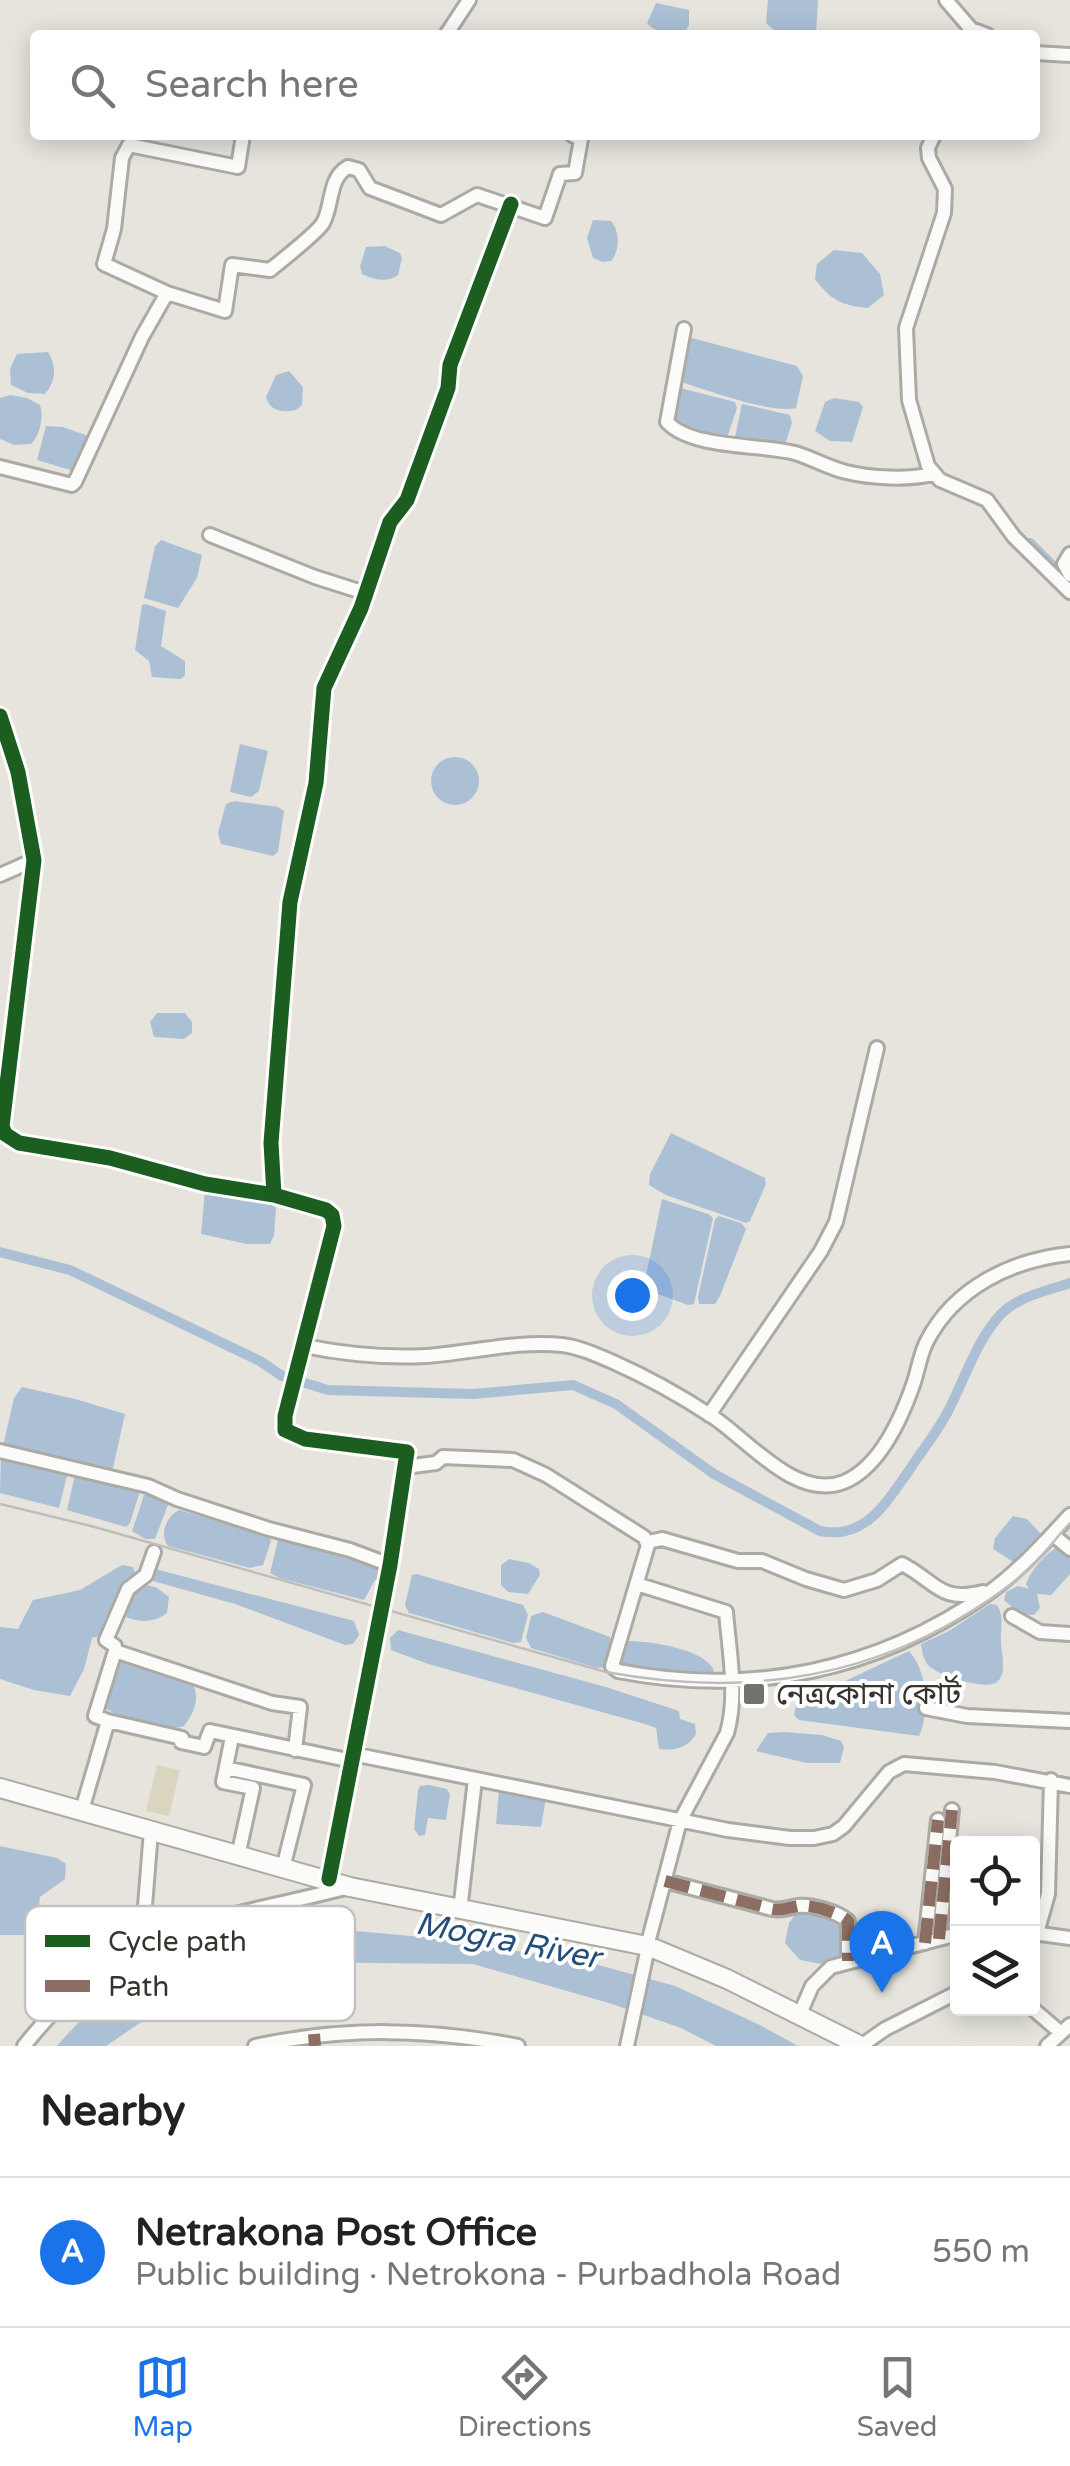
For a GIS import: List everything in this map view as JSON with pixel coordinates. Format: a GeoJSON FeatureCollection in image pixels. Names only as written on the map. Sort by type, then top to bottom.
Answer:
{"type":"FeatureCollection","features":[{"type":"Feature","properties":{"kind":"main road"},"geometry":{"type":"LineString","coordinates":[[0,1788],[350,1887],[648,1949],[727,1978],[861,2046]]}},
{"type":"Feature","properties":{"kind":"street"},"geometry":{"type":"LineString","coordinates":[[449,30],[469,0]]}},
{"type":"Feature","properties":{"kind":"street"},"geometry":{"type":"LineString","coordinates":[[946,0],[968,30]]}},
{"type":"Feature","properties":{"kind":"street"},"geometry":{"type":"LineString","coordinates":[[1040,52],[1070,55]]}},
{"type":"Feature","properties":{"kind":"street"},"geometry":{"type":"LineString","coordinates":[[242,140],[238,167],[129,145],[122,158],[114,230],[104,264],[167,293],[225,311],[232,266],[270,270],[322,226],[335,180],[348,167],[359,170],[370,188],[442,215],[477,195],[545,218],[560,174],[575,173],[581,140]]}},
{"type":"Feature","properties":{"kind":"street"},"geometry":{"type":"LineString","coordinates":[[932,140],[929,158],[945,189],[944,212],[906,328],[906,361],[910,400],[932,474]]}},
{"type":"Feature","properties":{"kind":"street"},"geometry":{"type":"LineString","coordinates":[[274,1195],[271,1143],[290,902],[316,782],[324,688],[345,646],[390,522],[406,500],[448,388],[450,365],[512,204]]}},
{"type":"Feature","properties":{"kind":"street"},"geometry":{"type":"LineString","coordinates":[[0,467],[72,486],[167,293]]}},
{"type":"Feature","properties":{"kind":"street"},"geometry":{"type":"LineString","coordinates":[[684,329],[667,422],[676,430],[716,441],[795,453],[848,473],[920,477],[932,474],[987,500],[1020,544],[1039,558],[1070,592]]}},
{"type":"Feature","properties":{"kind":"street"},"geometry":{"type":"LineString","coordinates":[[210,536],[365,592]]}},
{"type":"Feature","properties":{"kind":"street"},"geometry":{"type":"LineString","coordinates":[[1070,554],[1064,564],[1070,575]]}},
{"type":"Feature","properties":{"kind":"street"},"geometry":{"type":"LineString","coordinates":[[0,716],[27,813],[34,860],[2,1126],[6,1134],[19,1143],[110,1158],[205,1184],[274,1195],[321,1208],[334,1220],[285,1430],[334,1444],[406,1452],[390,1565],[329,1879]]}},
{"type":"Feature","properties":{"kind":"street"},"geometry":{"type":"LineString","coordinates":[[0,875],[34,860]]}},
{"type":"Feature","properties":{"kind":"street"},"geometry":{"type":"LineString","coordinates":[[710,1415],[821,1252],[836,1222],[877,1048]]}},
{"type":"Feature","properties":{"kind":"street"},"geometry":{"type":"LineString","coordinates":[[304,1349],[422,1356],[562,1345],[650,1379],[710,1415],[791,1476],[809,1482],[842,1483],[878,1454],[912,1388],[927,1341],[959,1300],[1010,1266],[1070,1254]]}},
{"type":"Feature","properties":{"kind":"street"},"geometry":{"type":"LineString","coordinates":[[0,1451],[148,1486],[232,1517],[335,1545],[390,1565]]}},
{"type":"Feature","properties":{"kind":"street"},"geometry":{"type":"LineString","coordinates":[[405,1467],[436,1464],[443,1457],[513,1460],[626,1524],[648,1542]]}},
{"type":"Feature","properties":{"kind":"street"},"geometry":{"type":"LineString","coordinates":[[648,1542],[614,1669],[673,1680],[731,1680],[808,1673],[848,1664],[922,1634],[990,1592],[1070,1515]]}},
{"type":"Feature","properties":{"kind":"street"},"geometry":{"type":"LineString","coordinates":[[1052,1534],[1070,1549]]}},
{"type":"Feature","properties":{"kind":"street"},"geometry":{"type":"LineString","coordinates":[[648,1542],[662,1539],[738,1561],[762,1561],[844,1590],[877,1580],[902,1564],[946,1594],[990,1592]]}},
{"type":"Feature","properties":{"kind":"street"},"geometry":{"type":"LineString","coordinates":[[154,1552],[146,1575],[128,1589],[106,1640],[116,1646],[95,1716],[182,1738],[181,1742],[197,1747],[204,1747],[210,1731],[755,1835],[814,1838],[839,1830],[889,1772],[904,1764],[949,1766],[1070,1786]]}},
{"type":"Feature","properties":{"kind":"street"},"geometry":{"type":"LineString","coordinates":[[628,2040],[680,1820],[731,1718],[726,1612],[640,1586]]}},
{"type":"Feature","properties":{"kind":"street"},"geometry":{"type":"LineString","coordinates":[[1012,1616],[1040,1632],[1070,1634]]}},
{"type":"Feature","properties":{"kind":"street"},"geometry":{"type":"LineString","coordinates":[[115,1651],[272,1703],[300,1707],[295,1750]]}},
{"type":"Feature","properties":{"kind":"street"},"geometry":{"type":"LineString","coordinates":[[926,1708],[975,1716],[1070,1722]]}},
{"type":"Feature","properties":{"kind":"street"},"geometry":{"type":"LineString","coordinates":[[82,1810],[108,1721]]}},
{"type":"Feature","properties":{"kind":"street"},"geometry":{"type":"LineString","coordinates":[[232,1737],[223,1782],[252,1788],[238,1856]]}},
{"type":"Feature","properties":{"kind":"street"},"geometry":{"type":"LineString","coordinates":[[226,1768],[304,1785],[283,1868]]}},
{"type":"Feature","properties":{"kind":"street"},"geometry":{"type":"LineString","coordinates":[[460,1911],[475,1779]]}},
{"type":"Feature","properties":{"kind":"street"},"geometry":{"type":"LineString","coordinates":[[1037,1926],[1048,1894],[1051,1780]]}},
{"type":"Feature","properties":{"kind":"street"},"geometry":{"type":"LineString","coordinates":[[932,1941],[952,1810]]}},
{"type":"Feature","properties":{"kind":"street"},"geometry":{"type":"LineString","coordinates":[[932,1941],[938,1820]]}},
{"type":"Feature","properties":{"kind":"street"},"geometry":{"type":"LineString","coordinates":[[145,1906],[151,1830]]}},
{"type":"Feature","properties":{"kind":"street"},"geometry":{"type":"LineString","coordinates":[[665,1880],[772,1909],[798,1906],[840,1914],[848,1920],[848,1962]]}},
{"type":"Feature","properties":{"kind":"street"},"geometry":{"type":"LineString","coordinates":[[266,1906],[350,1887]]}},
{"type":"Feature","properties":{"kind":"street"},"geometry":{"type":"LineString","coordinates":[[1040,1934],[1070,1938]]}},
{"type":"Feature","properties":{"kind":"street"},"geometry":{"type":"LineString","coordinates":[[799,2016],[820,1975],[848,1962],[950,1936]]}},
{"type":"Feature","properties":{"kind":"street"},"geometry":{"type":"LineString","coordinates":[[861,2046],[950,1996]]}},
{"type":"Feature","properties":{"kind":"street"},"geometry":{"type":"LineString","coordinates":[[1040,2013],[1065,2029],[1047,2046]]}},
{"type":"Feature","properties":{"kind":"street"},"geometry":{"type":"LineString","coordinates":[[24,2046],[46,2021]]}},
{"type":"Feature","properties":{"kind":"street"},"geometry":{"type":"LineString","coordinates":[[255,2046],[314,2040],[412,2039],[518,2046]]}},
{"type":"Feature","properties":{"kind":"shaded area"},"geometry":{"type":"Polygon","coordinates":[[[157,1765],[180,1770],[169,1816],[146,1811],[157,1765]]]}},
{"type":"Feature","properties":{"kind":"water"},"geometry":{"type":"Polygon","coordinates":[[[768,0],[818,0],[816,30],[775,30],[766,23],[768,0]]]}},
{"type":"Feature","properties":{"kind":"water"},"geometry":{"type":"Polygon","coordinates":[[[656,3],[689,10],[686,30],[656,30],[647,23],[656,3]]]}},
{"type":"Feature","properties":{"kind":"water"},"geometry":{"type":"Polygon","coordinates":[[[593,220],[611,221],[614,225],[617,247],[611,261],[593,258],[587,238],[593,220]]]}},
{"type":"Feature","properties":{"kind":"water"},"geometry":{"type":"Polygon","coordinates":[[[385,246],[400,253],[398,275],[381,280],[362,274],[360,266],[366,247],[385,246]]]}},
{"type":"Feature","properties":{"kind":"water"},"geometry":{"type":"Polygon","coordinates":[[[834,250],[862,253],[880,274],[884,295],[868,308],[844,303],[826,292],[815,279],[817,264],[834,250]]]}},
{"type":"Feature","properties":{"kind":"water"},"geometry":{"type":"Polygon","coordinates":[[[692,338],[797,366],[803,376],[796,408],[757,405],[684,383],[679,377],[686,342],[692,338]]]}},
{"type":"Feature","properties":{"kind":"water"},"geometry":{"type":"Polygon","coordinates":[[[48,352],[54,373],[45,394],[28,393],[11,385],[10,369],[17,354],[48,352]]]}},
{"type":"Feature","properties":{"kind":"water"},"geometry":{"type":"Polygon","coordinates":[[[289,371],[303,387],[302,405],[296,410],[277,410],[266,397],[276,375],[289,371]]]}},
{"type":"Feature","properties":{"kind":"water"},"geometry":{"type":"Polygon","coordinates":[[[680,388],[735,402],[737,408],[728,435],[708,436],[675,424],[676,391],[680,388]]]}},
{"type":"Feature","properties":{"kind":"water"},"geometry":{"type":"Polygon","coordinates":[[[10,395],[40,405],[40,426],[31,444],[14,445],[0,439],[0,398],[10,395]]]}},
{"type":"Feature","properties":{"kind":"water"},"geometry":{"type":"Polygon","coordinates":[[[834,398],[859,402],[863,407],[852,442],[830,441],[815,431],[825,402],[834,398]]]}},
{"type":"Feature","properties":{"kind":"water"},"geometry":{"type":"Polygon","coordinates":[[[742,404],[790,415],[792,423],[784,447],[735,437],[742,404]]]}},
{"type":"Feature","properties":{"kind":"water"},"geometry":{"type":"Polygon","coordinates":[[[46,426],[63,427],[91,437],[74,471],[37,460],[46,426]]]}},
{"type":"Feature","properties":{"kind":"water"},"geometry":{"type":"Polygon","coordinates":[[[161,540],[202,555],[197,578],[178,608],[144,598],[155,546],[161,540]]]}},
{"type":"Feature","properties":{"kind":"water"},"geometry":{"type":"Polygon","coordinates":[[[142,605],[166,611],[161,646],[185,661],[185,675],[181,679],[152,677],[149,661],[135,650],[142,605]]]}},
{"type":"Feature","properties":{"kind":"water"},"geometry":{"type":"Polygon","coordinates":[[[240,744],[268,751],[259,791],[251,797],[230,792],[240,744]]]}},
{"type":"Feature","properties":{"kind":"water"},"geometry":{"type":"Polygon","coordinates":[[[455,757],[472,764],[479,781],[472,798],[455,805],[438,798],[431,781],[438,764],[455,757]]]}},
{"type":"Feature","properties":{"kind":"water"},"geometry":{"type":"Polygon","coordinates":[[[234,801],[284,811],[278,852],[273,856],[221,844],[218,833],[226,804],[234,801]]]}},
{"type":"Feature","properties":{"kind":"water"},"geometry":{"type":"Polygon","coordinates":[[[157,1013],[185,1013],[192,1022],[192,1033],[184,1039],[154,1037],[150,1022],[157,1013]]]}},
{"type":"Feature","properties":{"kind":"water"},"geometry":{"type":"Polygon","coordinates":[[[671,1133],[765,1178],[750,1221],[746,1223],[666,1195],[649,1185],[650,1174],[671,1133]]]}},
{"type":"Feature","properties":{"kind":"water"},"geometry":{"type":"Polygon","coordinates":[[[205,1190],[270,1202],[276,1208],[270,1244],[247,1244],[201,1234],[205,1190]]]}},
{"type":"Feature","properties":{"kind":"water"},"geometry":{"type":"Polygon","coordinates":[[[662,1199],[713,1218],[694,1304],[647,1290],[644,1285],[662,1199]]]}},
{"type":"Feature","properties":{"kind":"water"},"geometry":{"type":"Polygon","coordinates":[[[719,1216],[741,1223],[746,1229],[715,1304],[699,1304],[715,1219],[719,1216]]]}},
{"type":"Feature","properties":{"kind":"water"},"geometry":{"type":"Polygon","coordinates":[[[22,1387],[125,1414],[113,1468],[108,1472],[3,1446],[14,1398],[22,1387]]]}},
{"type":"Feature","properties":{"kind":"water"},"geometry":{"type":"Polygon","coordinates":[[[1,1456],[68,1472],[59,1508],[0,1493],[1,1456]]]}},
{"type":"Feature","properties":{"kind":"water"},"geometry":{"type":"Polygon","coordinates":[[[75,1475],[140,1491],[130,1523],[126,1527],[67,1510],[75,1475]]]}},
{"type":"Feature","properties":{"kind":"water"},"geometry":{"type":"Polygon","coordinates":[[[151,1491],[169,1502],[155,1539],[145,1539],[132,1531],[144,1495],[151,1491]]]}},
{"type":"Feature","properties":{"kind":"water"},"geometry":{"type":"Polygon","coordinates":[[[179,1510],[268,1535],[271,1541],[263,1565],[250,1568],[168,1546],[165,1526],[179,1510]]]}},
{"type":"Feature","properties":{"kind":"water"},"geometry":{"type":"Polygon","coordinates":[[[1013,1516],[1027,1519],[1041,1534],[1015,1563],[993,1549],[995,1538],[1013,1516]]]}},
{"type":"Feature","properties":{"kind":"water"},"geometry":{"type":"Polygon","coordinates":[[[287,1537],[384,1567],[383,1580],[375,1580],[364,1600],[279,1578],[270,1573],[278,1540],[287,1537]]]}},
{"type":"Feature","properties":{"kind":"water"},"geometry":{"type":"Polygon","coordinates":[[[1060,1546],[1070,1551],[1070,1574],[1051,1595],[1037,1594],[1040,1608],[1034,1615],[1017,1611],[1004,1600],[1006,1592],[1018,1586],[1029,1589],[1026,1584],[1035,1567],[1060,1546]]]}},
{"type":"Feature","properties":{"kind":"water"},"geometry":{"type":"Polygon","coordinates":[[[509,1559],[539,1569],[540,1575],[528,1594],[508,1592],[501,1585],[501,1565],[509,1559]]]}},
{"type":"Feature","properties":{"kind":"water"},"geometry":{"type":"Polygon","coordinates":[[[122,1565],[133,1567],[135,1573],[103,1635],[92,1638],[84,1669],[70,1696],[0,1679],[0,1627],[18,1629],[33,1600],[80,1590],[122,1565]]]}},
{"type":"Feature","properties":{"kind":"water"},"geometry":{"type":"Polygon","coordinates":[[[155,1569],[354,1621],[359,1635],[353,1644],[345,1645],[235,1604],[153,1581],[150,1577],[155,1569]]]}},
{"type":"Feature","properties":{"kind":"water"},"geometry":{"type":"Polygon","coordinates":[[[412,1575],[523,1605],[528,1615],[521,1642],[409,1613],[405,1605],[412,1575]]]}},
{"type":"Feature","properties":{"kind":"water"},"geometry":{"type":"Polygon","coordinates":[[[139,1584],[156,1587],[169,1597],[167,1613],[146,1621],[124,1616],[127,1597],[139,1584]]]}},
{"type":"Feature","properties":{"kind":"water"},"geometry":{"type":"Polygon","coordinates":[[[990,1604],[997,1605],[1002,1619],[1000,1679],[983,1685],[941,1674],[929,1666],[921,1644],[990,1604]]]}},
{"type":"Feature","properties":{"kind":"water"},"geometry":{"type":"Polygon","coordinates":[[[543,1612],[610,1637],[613,1645],[606,1667],[597,1668],[531,1648],[526,1638],[531,1616],[543,1612]]]}},
{"type":"Feature","properties":{"kind":"water"},"geometry":{"type":"Polygon","coordinates":[[[398,1630],[679,1711],[680,1719],[695,1724],[696,1734],[680,1748],[659,1749],[656,1728],[391,1650],[390,1638],[398,1630]]]}},
{"type":"Feature","properties":{"kind":"water"},"geometry":{"type":"Polygon","coordinates":[[[628,1641],[688,1652],[714,1670],[710,1676],[633,1673],[618,1664],[628,1641]]]}},
{"type":"Feature","properties":{"kind":"water"},"geometry":{"type":"Polygon","coordinates":[[[909,1651],[920,1670],[925,1692],[925,1715],[919,1736],[799,1720],[794,1715],[796,1704],[909,1651]]]}},
{"type":"Feature","properties":{"kind":"water"},"geometry":{"type":"Polygon","coordinates":[[[121,1660],[189,1679],[196,1703],[184,1726],[167,1728],[144,1723],[105,1708],[107,1691],[121,1660]]]}},
{"type":"Feature","properties":{"kind":"water"},"geometry":{"type":"Polygon","coordinates":[[[768,1733],[841,1741],[844,1747],[840,1763],[807,1763],[756,1751],[768,1733]]]}},
{"type":"Feature","properties":{"kind":"water"},"geometry":{"type":"Polygon","coordinates":[[[429,1785],[447,1789],[450,1794],[446,1820],[428,1818],[425,1835],[419,1836],[414,1829],[418,1790],[429,1785]]]}},
{"type":"Feature","properties":{"kind":"water"},"geometry":{"type":"Polygon","coordinates":[[[499,1790],[546,1798],[541,1827],[496,1824],[499,1790]]]}},
{"type":"Feature","properties":{"kind":"water"},"geometry":{"type":"Polygon","coordinates":[[[0,1846],[57,1858],[66,1864],[65,1879],[40,1897],[39,1906],[25,1906],[25,1934],[0,1935],[0,1846]]]}},
{"type":"Feature","properties":{"kind":"water"},"geometry":{"type":"Polygon","coordinates":[[[799,1910],[820,1911],[845,1925],[846,1950],[827,1965],[800,1960],[785,1943],[789,1923],[799,1910]]]}},
{"type":"Feature","properties":{"kind":"water"},"geometry":{"type":"Polygon","coordinates":[[[355,1931],[584,1961],[675,1986],[798,2046],[716,2046],[681,2028],[612,2004],[473,1964],[355,1963],[355,1931]]]}},
{"type":"Feature","properties":{"kind":"water"},"geometry":{"type":"Polygon","coordinates":[[[81,2021],[143,2021],[106,2046],[57,2046],[81,2021]]]}},
{"type":"Feature","properties":{"kind":"waterway"},"geometry":{"type":"LineString","coordinates":[[1030,543],[1070,583]]}},
{"type":"Feature","properties":{"kind":"waterway"},"geometry":{"type":"LineString","coordinates":[[0,1252],[70,1270],[260,1361],[282,1376],[328,1390],[473,1394],[573,1385],[616,1404],[714,1474],[820,1531],[836,1532],[862,1525],[891,1496],[942,1422],[977,1350],[1001,1314],[1025,1298],[1070,1283]]}},
{"type":"Feature","properties":{"kind":"railway"},"geometry":{"type":"LineString","coordinates":[[0,1504],[91,1526],[606,1672],[694,1682],[782,1679],[824,1672],[908,1645],[1004,1589],[1035,1563],[1070,1523]]}},
{"type":"Feature","properties":{"kind":"marked path"},"geometry":{"type":"LineString","coordinates":[[939,1939],[952,1810]]}},
{"type":"Feature","properties":{"kind":"marked path"},"geometry":{"type":"LineString","coordinates":[[925,1943],[938,1820]]}},
{"type":"Feature","properties":{"kind":"marked path"},"geometry":{"type":"LineString","coordinates":[[665,1881],[772,1909],[809,1906],[838,1915],[848,1921],[848,1961]]}},
{"type":"Feature","properties":{"kind":"marked path"},"geometry":{"type":"LineString","coordinates":[[314,2034],[315,2046]]}},
{"type":"Feature","properties":{"kind":"cycle path"},"geometry":{"type":"LineString","coordinates":[[274,1195],[271,1143],[290,902],[316,783],[324,688],[361,608],[390,522],[407,500],[448,388],[450,365],[511,204]]}},
{"type":"Feature","properties":{"kind":"cycle path"},"geometry":{"type":"LineString","coordinates":[[0,716],[18,772],[34,860],[2,1126],[5,1134],[19,1143],[110,1158],[205,1184],[274,1195],[326,1210],[332,1215],[334,1226],[285,1416],[285,1430],[305,1439],[407,1452],[390,1565],[329,1879]]}},
{"type":"Feature","properties":{"kind":"place","name":"নেত্রকোনা কোর্ট"},"geometry":{"type":"Point","coordinates":[754,1694]}},
{"type":"Feature","properties":{"kind":"place","name":"Netrakona Post Office"},"geometry":{"type":"Point","coordinates":[882,1993]}},
{"type":"Feature","properties":{"kind":"water label","name":"Mogra River"},"geometry":{"type":"Point","coordinates":[508,1940]}}]}
